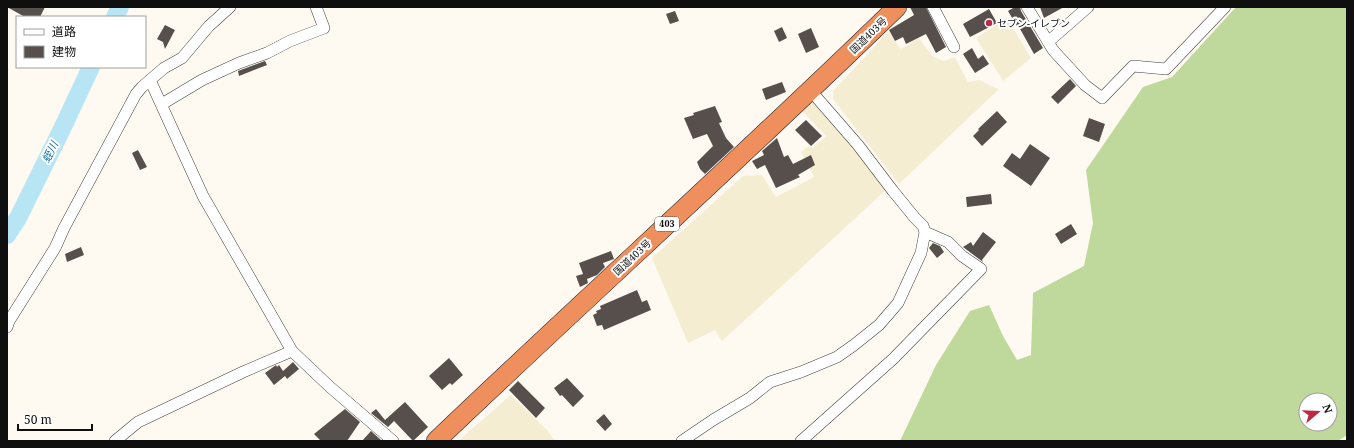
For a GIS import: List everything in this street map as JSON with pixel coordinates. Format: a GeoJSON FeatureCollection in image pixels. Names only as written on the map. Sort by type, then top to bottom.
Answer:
{"type":"FeatureCollection","features":[{"type":"Feature","properties":{"kind":"highway","name":"国道403号"},"geometry":{"type":"LineString","coordinates":[[436,441],[811,91],[897,7]]}},
{"type":"Feature","properties":{"kind":"street"},"geometry":{"type":"LineString","coordinates":[[7,327],[9,321],[55,248],[64,228],[136,94],[164,68],[182,58],[209,26],[230,7]]}},
{"type":"Feature","properties":{"kind":"street"},"geometry":{"type":"LineString","coordinates":[[162,104],[192,86],[233,66],[324,28],[316,7]]}},
{"type":"Feature","properties":{"kind":"street"},"geometry":{"type":"LineString","coordinates":[[933,7],[954,47]]}},
{"type":"Feature","properties":{"kind":"street"},"geometry":{"type":"LineString","coordinates":[[1027,7],[1053,50],[1085,85],[1102,98],[1133,66],[1166,69],[1225,7]]}},
{"type":"Feature","properties":{"kind":"street"},"geometry":{"type":"LineString","coordinates":[[1048,42],[1088,7]]}},
{"type":"Feature","properties":{"kind":"street"},"geometry":{"type":"LineString","coordinates":[[150,80],[204,196],[292,350],[330,387],[393,441]]}},
{"type":"Feature","properties":{"kind":"street"},"geometry":{"type":"LineString","coordinates":[[801,441],[893,359],[981,269],[962,256],[948,242],[926,232],[923,226],[902,202],[858,144],[811,91]]}},
{"type":"Feature","properties":{"kind":"street"},"geometry":{"type":"LineString","coordinates":[[682,441],[750,398],[770,382],[801,372],[838,357],[879,325],[898,303],[921,253],[926,232]]}},
{"type":"Feature","properties":{"kind":"street"},"geometry":{"type":"LineString","coordinates":[[115,441],[138,422],[292,350]]}},
{"type":"Feature","properties":{"kind":"shaded area"},"geometry":{"type":"Polygon","coordinates":[[[1007,18],[1031,58],[1003,81],[976,38],[1007,18]]]}},
{"type":"Feature","properties":{"kind":"shaded area"},"geometry":{"type":"Polygon","coordinates":[[[888,32],[901,49],[919,38],[932,56],[944,61],[955,57],[968,82],[980,80],[999,89],[899,184],[833,99],[833,91],[888,32]]]}},
{"type":"Feature","properties":{"kind":"shaded area"},"geometry":{"type":"Polygon","coordinates":[[[815,102],[856,147],[887,189],[722,341],[715,330],[688,343],[652,258],[743,176],[762,175],[776,197],[814,177],[801,152],[809,146],[813,148],[826,136],[802,111],[815,102]]]}},
{"type":"Feature","properties":{"kind":"shaded area"},"geometry":{"type":"Polygon","coordinates":[[[511,395],[548,431],[555,441],[458,441],[511,395]]]}},
{"type":"Feature","properties":{"kind":"green space"},"geometry":{"type":"Polygon","coordinates":[[[1236,7],[1347,7],[1347,435],[1338,441],[900,441],[936,365],[970,311],[989,305],[1003,336],[1017,360],[1031,355],[1033,293],[1084,266],[1093,223],[1086,170],[1143,87],[1172,77],[1236,7]]]}},
{"type":"Feature","properties":{"kind":"building"},"geometry":{"type":"Polygon","coordinates":[[[7,7],[45,7],[40,16],[23,16],[7,7]]]}},
{"type":"Feature","properties":{"kind":"building"},"geometry":{"type":"Polygon","coordinates":[[[910,7],[926,7],[946,47],[936,53],[926,34],[906,44],[903,37],[895,41],[889,30],[914,15],[910,7]]]}},
{"type":"Feature","properties":{"kind":"building"},"geometry":{"type":"Polygon","coordinates":[[[1015,7],[1020,7],[1043,48],[1034,54],[1008,11],[1015,7]]]}},
{"type":"Feature","properties":{"kind":"building"},"geometry":{"type":"Polygon","coordinates":[[[1040,7],[1064,7],[1044,18],[1040,7]]]}},
{"type":"Feature","properties":{"kind":"building"},"geometry":{"type":"Polygon","coordinates":[[[989,9],[997,23],[970,37],[963,24],[989,9]]]}},
{"type":"Feature","properties":{"kind":"building"},"geometry":{"type":"Polygon","coordinates":[[[675,11],[679,21],[670,24],[666,14],[675,11]]]}},
{"type":"Feature","properties":{"kind":"building"},"geometry":{"type":"Polygon","coordinates":[[[165,25],[175,30],[165,49],[163,42],[157,39],[165,25]]]}},
{"type":"Feature","properties":{"kind":"building"},"geometry":{"type":"Polygon","coordinates":[[[782,27],[787,38],[779,42],[774,31],[782,27]]]}},
{"type":"Feature","properties":{"kind":"building"},"geometry":{"type":"Polygon","coordinates":[[[811,28],[819,47],[806,53],[798,34],[811,28]]]}},
{"type":"Feature","properties":{"kind":"building"},"geometry":{"type":"Polygon","coordinates":[[[972,48],[978,59],[983,55],[989,64],[975,73],[963,54],[972,48]]]}},
{"type":"Feature","properties":{"kind":"building"},"geometry":{"type":"Polygon","coordinates":[[[265,61],[267,65],[239,76],[238,71],[265,61]]]}},
{"type":"Feature","properties":{"kind":"building"},"geometry":{"type":"Polygon","coordinates":[[[1070,79],[1076,86],[1058,104],[1051,97],[1070,79]]]}},
{"type":"Feature","properties":{"kind":"building"},"geometry":{"type":"Polygon","coordinates":[[[782,82],[786,92],[766,100],[762,89],[782,82]]]}},
{"type":"Feature","properties":{"kind":"building"},"geometry":{"type":"Polygon","coordinates":[[[715,106],[722,122],[719,123],[726,138],[734,147],[705,174],[700,169],[697,162],[713,146],[707,134],[693,139],[684,118],[694,115],[693,113],[715,106]]]}},
{"type":"Feature","properties":{"kind":"building"},"geometry":{"type":"Polygon","coordinates":[[[997,111],[1007,122],[982,146],[973,136],[979,130],[978,129],[997,111]]]}},
{"type":"Feature","properties":{"kind":"building"},"geometry":{"type":"Polygon","coordinates":[[[1089,118],[1105,124],[1099,142],[1083,136],[1089,118]]]}},
{"type":"Feature","properties":{"kind":"building"},"geometry":{"type":"Polygon","coordinates":[[[806,120],[822,136],[811,146],[795,130],[806,120]]]}},
{"type":"Feature","properties":{"kind":"building"},"geometry":{"type":"Polygon","coordinates":[[[777,138],[784,157],[788,155],[793,164],[811,155],[815,165],[798,175],[800,177],[776,188],[765,165],[757,169],[752,161],[764,155],[762,151],[777,138]]]}},
{"type":"Feature","properties":{"kind":"building"},"geometry":{"type":"Polygon","coordinates":[[[1030,144],[1050,158],[1031,186],[1003,166],[1012,153],[1020,159],[1030,144]]]}},
{"type":"Feature","properties":{"kind":"building"},"geometry":{"type":"Polygon","coordinates":[[[138,150],[147,167],[140,170],[132,153],[138,150]]]}},
{"type":"Feature","properties":{"kind":"building"},"geometry":{"type":"Polygon","coordinates":[[[991,194],[992,204],[967,207],[966,197],[991,194]]]}},
{"type":"Feature","properties":{"kind":"building"},"geometry":{"type":"Polygon","coordinates":[[[1071,224],[1077,234],[1061,244],[1055,234],[1071,224]]]}},
{"type":"Feature","properties":{"kind":"building"},"geometry":{"type":"Polygon","coordinates":[[[983,232],[996,242],[982,260],[983,262],[963,247],[971,242],[973,246],[983,232]]]}},
{"type":"Feature","properties":{"kind":"building"},"geometry":{"type":"Polygon","coordinates":[[[933,243],[940,246],[944,252],[937,258],[929,248],[933,243]]]}},
{"type":"Feature","properties":{"kind":"building"},"geometry":{"type":"Polygon","coordinates":[[[81,247],[84,255],[67,262],[65,254],[81,247]]]}},
{"type":"Feature","properties":{"kind":"building"},"geometry":{"type":"Polygon","coordinates":[[[611,251],[614,259],[603,263],[605,267],[597,275],[587,279],[588,283],[580,287],[576,276],[583,274],[579,263],[611,251]]]}},
{"type":"Feature","properties":{"kind":"building"},"geometry":{"type":"Polygon","coordinates":[[[637,290],[642,302],[647,300],[651,310],[604,330],[602,325],[597,326],[593,315],[597,313],[596,311],[601,309],[600,306],[637,290]]]}},
{"type":"Feature","properties":{"kind":"building"},"geometry":{"type":"Polygon","coordinates":[[[449,358],[463,375],[452,385],[450,383],[442,390],[429,376],[449,358]]]}},
{"type":"Feature","properties":{"kind":"building"},"geometry":{"type":"Polygon","coordinates":[[[293,362],[299,369],[287,379],[285,376],[274,385],[265,373],[276,365],[277,367],[279,365],[283,371],[293,362]]]}},
{"type":"Feature","properties":{"kind":"building"},"geometry":{"type":"Polygon","coordinates":[[[567,378],[584,396],[573,407],[562,395],[560,396],[554,388],[567,378]]]}},
{"type":"Feature","properties":{"kind":"building"},"geometry":{"type":"Polygon","coordinates":[[[518,381],[545,408],[536,418],[509,390],[518,381]]]}},
{"type":"Feature","properties":{"kind":"building"},"geometry":{"type":"Polygon","coordinates":[[[405,402],[428,427],[413,441],[394,421],[388,427],[371,413],[376,409],[385,420],[405,402]]]}},
{"type":"Feature","properties":{"kind":"building"},"geometry":{"type":"Polygon","coordinates":[[[345,409],[360,422],[347,441],[321,441],[314,434],[345,409]]]}},
{"type":"Feature","properties":{"kind":"building"},"geometry":{"type":"Polygon","coordinates":[[[604,414],[612,424],[605,431],[596,421],[604,414]]]}},
{"type":"Feature","properties":{"kind":"building"},"geometry":{"type":"Polygon","coordinates":[[[371,431],[382,441],[362,441],[371,431]]]}},
{"type":"Feature","properties":{"kind":"waterway","name":"蛭川"},"geometry":{"type":"LineString","coordinates":[[116,16],[120,7]]}},
{"type":"Feature","properties":{"kind":"waterway","name":"蛭川"},"geometry":{"type":"LineString","coordinates":[[7,235],[18,218],[91,68]]}},
{"type":"Feature","properties":{"kind":"place","name":"セブン-イレブン"},"geometry":{"type":"Point","coordinates":[989,23]}}]}
